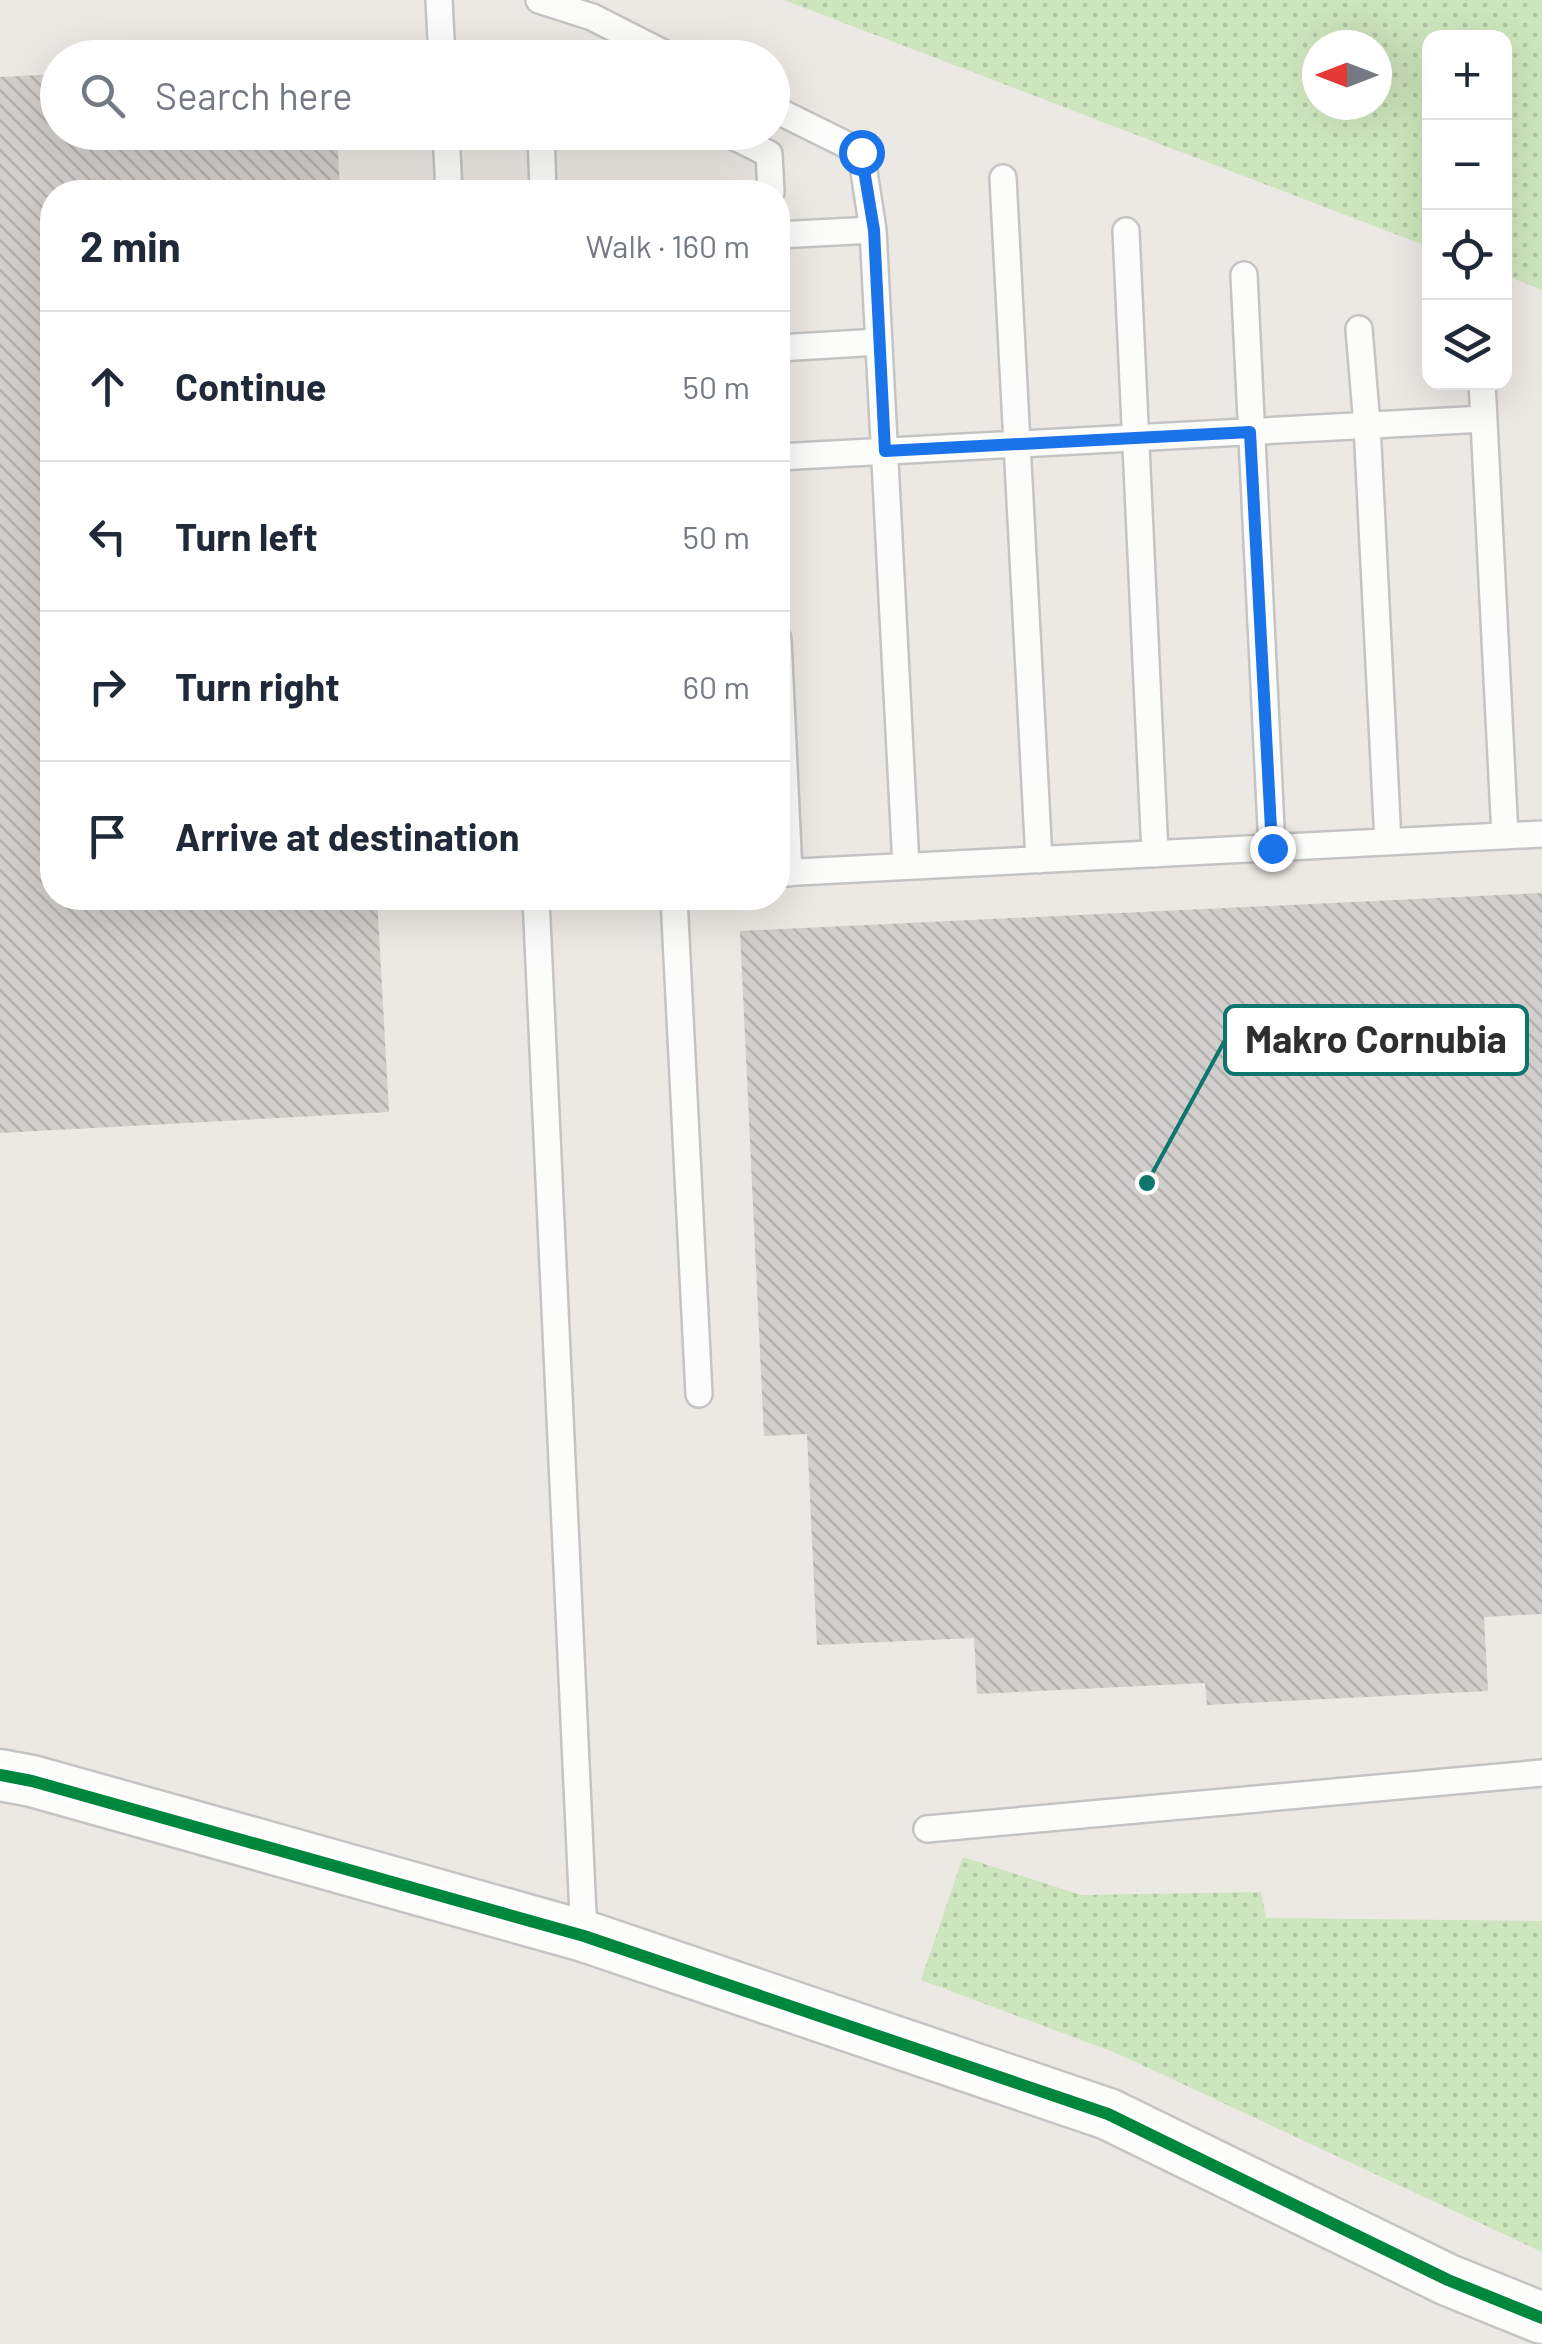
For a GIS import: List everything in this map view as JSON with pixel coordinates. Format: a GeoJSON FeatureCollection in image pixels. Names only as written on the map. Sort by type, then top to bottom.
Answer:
{"type":"FeatureCollection","features":[{"type":"Feature","properties":{"kind":"street"},"geometry":{"type":"LineString","coordinates":[[0,1775],[584,1936],[1108,2114],[1448,2280],[1542,2318]]}},
{"type":"Feature","properties":{"kind":"lane"},"geometry":{"type":"LineString","coordinates":[[439,0],[441,40]]}},
{"type":"Feature","properties":{"kind":"lane"},"geometry":{"type":"LineString","coordinates":[[539,0],[592,16],[638,40]]}},
{"type":"Feature","properties":{"kind":"lane"},"geometry":{"type":"LineString","coordinates":[[790,117],[861,152],[874,230],[906,866]]}},
{"type":"Feature","properties":{"kind":"lane"},"geometry":{"type":"LineString","coordinates":[[447,150],[448,180]]}},
{"type":"Feature","properties":{"kind":"lane"},"geometry":{"type":"LineString","coordinates":[[541,150],[543,180]]}},
{"type":"Feature","properties":{"kind":"lane"},"geometry":{"type":"LineString","coordinates":[[762,150],[770,154],[771,180]]}},
{"type":"Feature","properties":{"kind":"lane"},"geometry":{"type":"LineString","coordinates":[[1003,178],[1038,860]]}},
{"type":"Feature","properties":{"kind":"lane"},"geometry":{"type":"LineString","coordinates":[[790,234],[874,230]]}},
{"type":"Feature","properties":{"kind":"lane"},"geometry":{"type":"LineString","coordinates":[[1126,231],[1155,854]]}},
{"type":"Feature","properties":{"kind":"lane"},"geometry":{"type":"LineString","coordinates":[[1244,276],[1272,848]]}},
{"type":"Feature","properties":{"kind":"lane"},"geometry":{"type":"LineString","coordinates":[[1359,329],[1388,842]]}},
{"type":"Feature","properties":{"kind":"lane"},"geometry":{"type":"LineString","coordinates":[[790,347],[879,342]]}},
{"type":"Feature","properties":{"kind":"lane"},"geometry":{"type":"LineString","coordinates":[[1482,390],[1505,836]]}},
{"type":"Feature","properties":{"kind":"lane"},"geometry":{"type":"LineString","coordinates":[[790,455],[1484,419]]}},
{"type":"Feature","properties":{"kind":"lane"},"geometry":{"type":"LineString","coordinates":[[790,873],[1542,834]]}},
{"type":"Feature","properties":{"kind":"lane"},"geometry":{"type":"LineString","coordinates":[[537,910],[584,1936]]}},
{"type":"Feature","properties":{"kind":"lane"},"geometry":{"type":"LineString","coordinates":[[675,910],[698,1394]]}},
{"type":"Feature","properties":{"kind":"lane"},"geometry":{"type":"LineString","coordinates":[[926,1829],[1542,1773]]}},
{"type":"Feature","properties":{"kind":"green space"},"geometry":{"type":"Polygon","coordinates":[[[784,0],[1542,0],[1542,290],[1512,278],[1512,30],[1422,30],[1422,244],[784,0]]]}},
{"type":"Feature","properties":{"kind":"green space"},"geometry":{"type":"Polygon","coordinates":[[[963,1857],[1081,1895],[1261,1892],[1266,1918],[1542,1921],[1542,2252],[1116,2053],[921,1980],[963,1857]]]}},
{"type":"Feature","properties":{"kind":"building"},"geometry":{"type":"Polygon","coordinates":[[[40,75],[40,150],[338,150],[339,180],[40,180],[40,910],[378,910],[389,1112],[0,1133],[0,77],[40,75]]]}},
{"type":"Feature","properties":{"kind":"building"},"geometry":{"type":"Polygon","coordinates":[[[1542,893],[1542,1614],[1484,1617],[1488,1691],[1207,1705],[1205,1683],[977,1694],[974,1638],[817,1645],[807,1434],[764,1436],[740,931],[1542,893]]]}},
{"type":"Feature","properties":{"kind":"cycle path"},"geometry":{"type":"LineString","coordinates":[[0,1775],[584,1936],[1108,2114],[1448,2280],[1542,2318]]}},
{"type":"Feature","properties":{"kind":"place","name":"Makro Cornubia"},"geometry":{"type":"Point","coordinates":[1147,1183]}},
{"type":"Feature","properties":{"kind":"route"},"geometry":{"type":"LineString","coordinates":[[861,152],[874,230],[885,451],[1250,432],[1272,848]]}}]}
